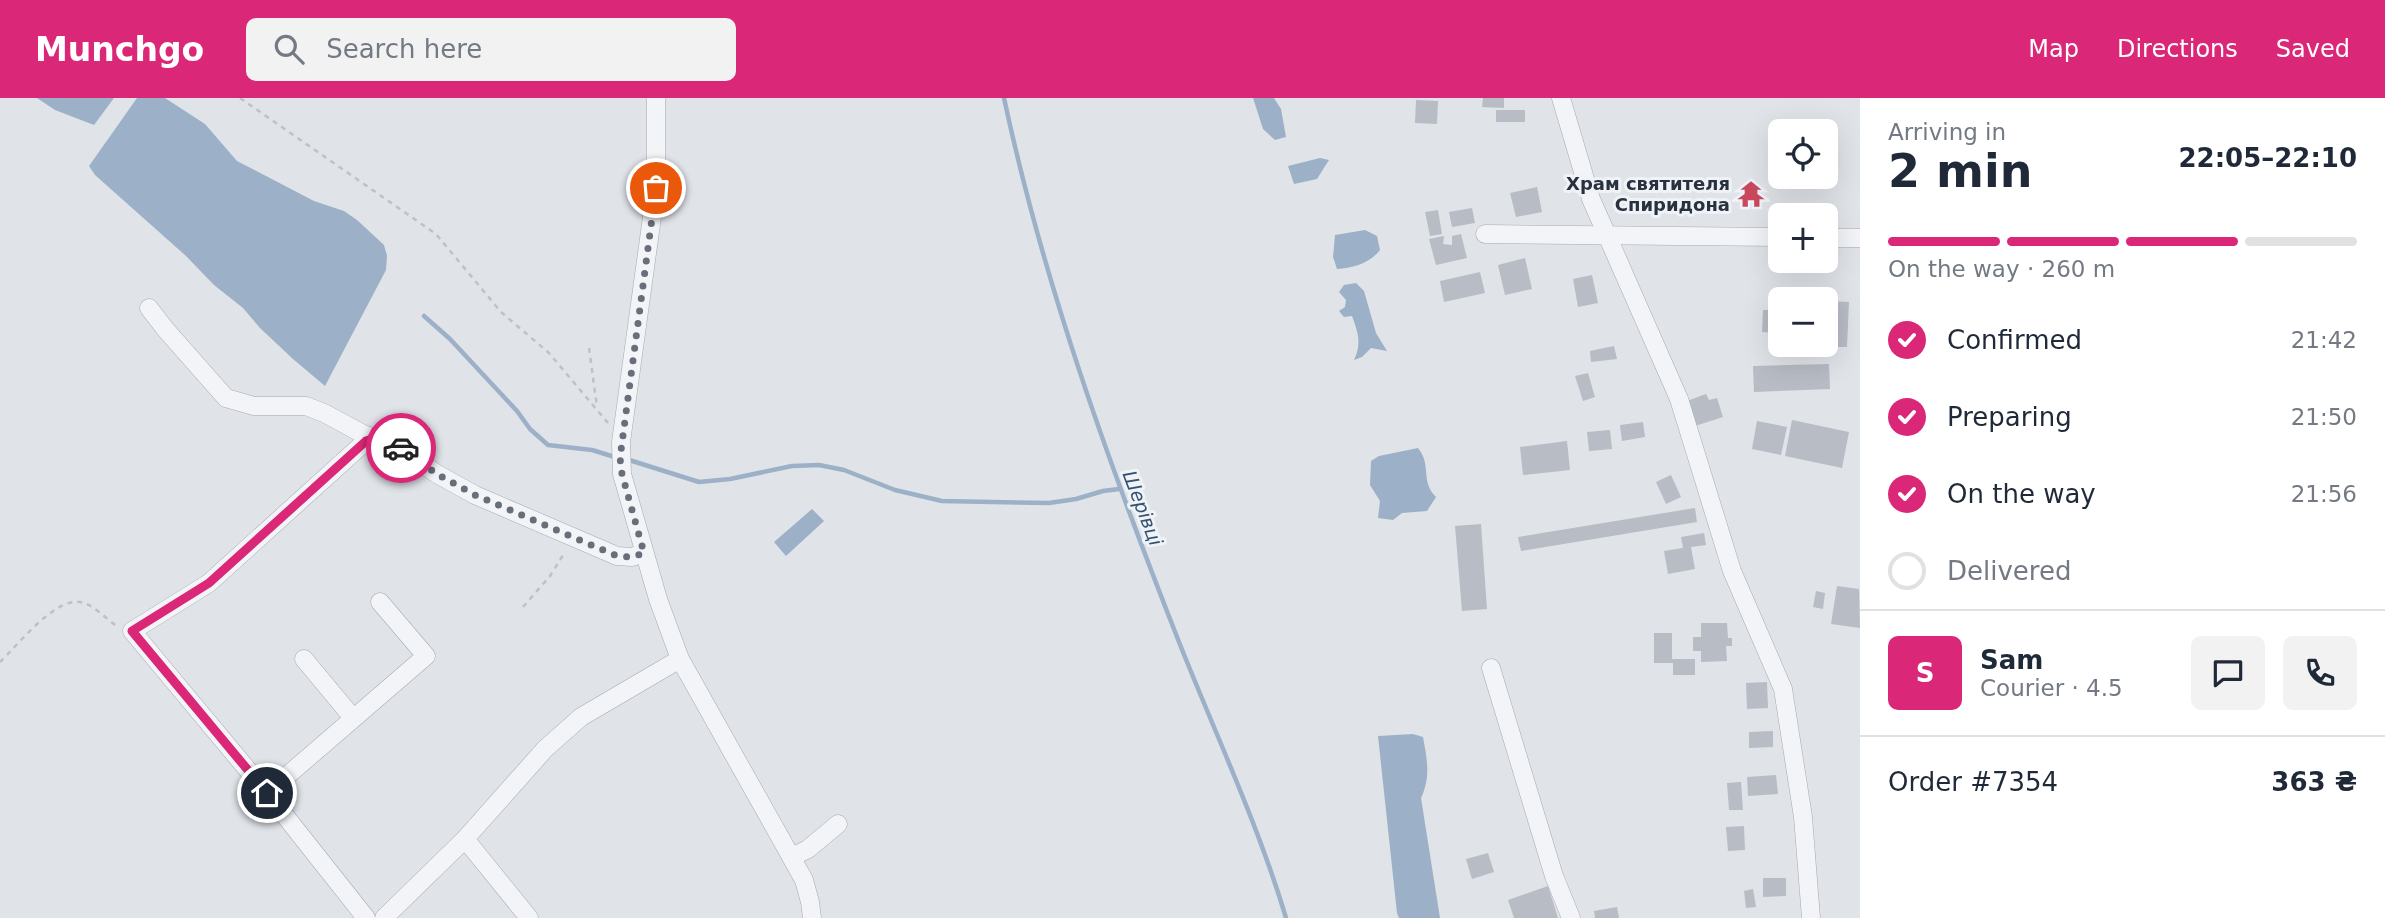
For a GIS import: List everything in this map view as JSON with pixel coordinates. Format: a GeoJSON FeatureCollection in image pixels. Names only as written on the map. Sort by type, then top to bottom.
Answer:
{"type":"FeatureCollection","features":[{"type":"Feature","properties":{"kind":"street"},"geometry":{"type":"LineString","coordinates":[[656,98],[656,188],[622,433],[622,474],[644,553],[680,659],[804,880],[812,918]]}},
{"type":"Feature","properties":{"kind":"street"},"geometry":{"type":"LineString","coordinates":[[1561,98],[1591,199],[1679,399],[1731,571],[1783,689],[1803,817],[1811,918]]}},
{"type":"Feature","properties":{"kind":"street"},"geometry":{"type":"LineString","coordinates":[[1485,234],[1768,237]]}},
{"type":"Feature","properties":{"kind":"street"},"geometry":{"type":"LineString","coordinates":[[1838,238],[1860,238]]}},
{"type":"Feature","properties":{"kind":"street"},"geometry":{"type":"LineString","coordinates":[[149,308],[226,398],[254,406],[306,406],[324,412],[363,434],[386,438],[437,474],[475,495],[617,556],[632,557],[644,553]]}},
{"type":"Feature","properties":{"kind":"street"},"geometry":{"type":"LineString","coordinates":[[366,918],[267,793],[132,631],[209,583],[366,441],[375,438]]}},
{"type":"Feature","properties":{"kind":"street"},"geometry":{"type":"LineString","coordinates":[[267,793],[426,656],[380,602]]}},
{"type":"Feature","properties":{"kind":"street"},"geometry":{"type":"LineString","coordinates":[[304,659],[353,718]]}},
{"type":"Feature","properties":{"kind":"street"},"geometry":{"type":"LineString","coordinates":[[384,918],[465,839],[545,749],[581,717],[680,659]]}},
{"type":"Feature","properties":{"kind":"street"},"geometry":{"type":"LineString","coordinates":[[1491,668],[1550,864],[1571,918]]}},
{"type":"Feature","properties":{"kind":"street"},"geometry":{"type":"LineString","coordinates":[[792,857],[808,849],[838,824]]}},
{"type":"Feature","properties":{"kind":"street"},"geometry":{"type":"LineString","coordinates":[[465,839],[529,918]]}},
{"type":"Feature","properties":{"kind":"path"},"geometry":{"type":"LineString","coordinates":[[240,98],[436,234],[501,312],[549,353],[610,426],[622,433]]}},
{"type":"Feature","properties":{"kind":"path"},"geometry":{"type":"LineString","coordinates":[[589,348],[597,410]]}},
{"type":"Feature","properties":{"kind":"path"},"geometry":{"type":"LineString","coordinates":[[523,607],[550,576],[574,537]]}},
{"type":"Feature","properties":{"kind":"path"},"geometry":{"type":"LineString","coordinates":[[0,662],[47,615],[66,603],[82,602],[116,625],[132,631]]}},
{"type":"Feature","properties":{"kind":"water"},"geometry":{"type":"Polygon","coordinates":[[[37,98],[114,98],[94,125],[55,110],[37,98]]]}},
{"type":"Feature","properties":{"kind":"water"},"geometry":{"type":"Polygon","coordinates":[[[137,98],[165,98],[205,124],[237,161],[314,201],[344,211],[384,245],[387,256],[386,270],[325,386],[95,175],[89,166],[137,98]]]}},
{"type":"Feature","properties":{"kind":"water"},"geometry":{"type":"Polygon","coordinates":[[[1253,98],[1274,98],[1281,109],[1286,137],[1275,140],[1263,129],[1253,98]]]}},
{"type":"Feature","properties":{"kind":"water"},"geometry":{"type":"Polygon","coordinates":[[[1320,158],[1329,160],[1317,179],[1294,184],[1288,166],[1320,158]]]}},
{"type":"Feature","properties":{"kind":"water"},"geometry":{"type":"Polygon","coordinates":[[[1365,230],[1377,236],[1380,250],[1361,264],[1337,269],[1333,257],[1335,235],[1365,230]]]}},
{"type":"Feature","properties":{"kind":"water"},"geometry":{"type":"Polygon","coordinates":[[[1356,283],[1364,291],[1376,333],[1387,351],[1371,348],[1362,357],[1354,360],[1358,349],[1357,333],[1352,316],[1344,317],[1339,311],[1345,307],[1346,300],[1339,292],[1344,285],[1356,283]]]}},
{"type":"Feature","properties":{"kind":"water"},"geometry":{"type":"Polygon","coordinates":[[[1418,448],[1424,461],[1428,485],[1436,497],[1427,511],[1402,513],[1393,520],[1378,518],[1380,501],[1370,485],[1371,461],[1379,456],[1418,448]]]}},
{"type":"Feature","properties":{"kind":"water"},"geometry":{"type":"Polygon","coordinates":[[[812,509],[824,521],[786,556],[774,542],[812,509]]]}},
{"type":"Feature","properties":{"kind":"water"},"geometry":{"type":"Polygon","coordinates":[[[1413,734],[1423,737],[1426,753],[1427,775],[1421,798],[1440,918],[1399,918],[1397,913],[1378,736],[1413,734]]]}},
{"type":"Feature","properties":{"kind":"building"},"geometry":{"type":"Polygon","coordinates":[[[1483,98],[1504,98],[1504,108],[1482,107],[1483,98]]]}},
{"type":"Feature","properties":{"kind":"building"},"geometry":{"type":"Polygon","coordinates":[[[1416,100],[1438,101],[1437,124],[1415,123],[1416,100]]]}},
{"type":"Feature","properties":{"kind":"building"},"geometry":{"type":"Polygon","coordinates":[[[1496,110],[1525,110],[1525,122],[1496,122],[1496,110]]]}},
{"type":"Feature","properties":{"kind":"building"},"geometry":{"type":"Polygon","coordinates":[[[1537,187],[1542,212],[1516,217],[1510,193],[1537,187]]]}},
{"type":"Feature","properties":{"kind":"building"},"geometry":{"type":"Polygon","coordinates":[[[1472,208],[1475,223],[1452,227],[1449,212],[1472,208]]]}},
{"type":"Feature","properties":{"kind":"building"},"geometry":{"type":"Polygon","coordinates":[[[1438,210],[1442,234],[1430,236],[1425,212],[1438,210]]]}},
{"type":"Feature","properties":{"kind":"building"},"geometry":{"type":"Polygon","coordinates":[[[1461,234],[1467,258],[1436,265],[1429,239],[1444,236],[1443,244],[1452,245],[1452,236],[1461,234]]]}},
{"type":"Feature","properties":{"kind":"building"},"geometry":{"type":"Polygon","coordinates":[[[1525,258],[1532,289],[1505,295],[1498,265],[1525,258]]]}},
{"type":"Feature","properties":{"kind":"building"},"geometry":{"type":"Polygon","coordinates":[[[1480,272],[1485,293],[1444,302],[1440,281],[1480,272]]]}},
{"type":"Feature","properties":{"kind":"building"},"geometry":{"type":"Polygon","coordinates":[[[1592,275],[1598,303],[1578,307],[1573,279],[1592,275]]]}},
{"type":"Feature","properties":{"kind":"building"},"geometry":{"type":"Polygon","coordinates":[[[1838,302],[1849,302],[1847,347],[1838,347],[1838,302]]]}},
{"type":"Feature","properties":{"kind":"building"},"geometry":{"type":"Polygon","coordinates":[[[1763,310],[1768,310],[1768,332],[1762,332],[1763,310]]]}},
{"type":"Feature","properties":{"kind":"building"},"geometry":{"type":"Polygon","coordinates":[[[1614,346],[1617,359],[1591,362],[1590,351],[1614,346]]]}},
{"type":"Feature","properties":{"kind":"building"},"geometry":{"type":"Polygon","coordinates":[[[1829,364],[1830,389],[1754,392],[1753,366],[1829,364]]]}},
{"type":"Feature","properties":{"kind":"building"},"geometry":{"type":"Polygon","coordinates":[[[1588,373],[1595,397],[1583,401],[1575,376],[1588,373]]]}},
{"type":"Feature","properties":{"kind":"building"},"geometry":{"type":"Polygon","coordinates":[[[1706,394],[1709,400],[1717,398],[1723,417],[1695,426],[1687,401],[1706,394]]]}},
{"type":"Feature","properties":{"kind":"building"},"geometry":{"type":"Polygon","coordinates":[[[1792,420],[1849,432],[1842,468],[1785,456],[1792,420]]]}},
{"type":"Feature","properties":{"kind":"building"},"geometry":{"type":"Polygon","coordinates":[[[1757,421],[1787,427],[1781,455],[1752,449],[1757,421]]]}},
{"type":"Feature","properties":{"kind":"building"},"geometry":{"type":"Polygon","coordinates":[[[1643,422],[1645,437],[1622,441],[1620,425],[1643,422]]]}},
{"type":"Feature","properties":{"kind":"building"},"geometry":{"type":"Polygon","coordinates":[[[1610,430],[1612,449],[1589,451],[1587,432],[1610,430]]]}},
{"type":"Feature","properties":{"kind":"building"},"geometry":{"type":"Polygon","coordinates":[[[1567,441],[1570,470],[1523,475],[1520,447],[1567,441]]]}},
{"type":"Feature","properties":{"kind":"building"},"geometry":{"type":"Polygon","coordinates":[[[1671,475],[1681,497],[1666,504],[1656,482],[1671,475]]]}},
{"type":"Feature","properties":{"kind":"building"},"geometry":{"type":"Polygon","coordinates":[[[1695,508],[1697,522],[1521,551],[1518,537],[1695,508]]]}},
{"type":"Feature","properties":{"kind":"building"},"geometry":{"type":"Polygon","coordinates":[[[1481,524],[1487,609],[1462,611],[1455,526],[1481,524]]]}},
{"type":"Feature","properties":{"kind":"building"},"geometry":{"type":"Polygon","coordinates":[[[1704,533],[1706,545],[1691,547],[1695,569],[1668,574],[1664,551],[1683,548],[1681,537],[1704,533]]]}},
{"type":"Feature","properties":{"kind":"building"},"geometry":{"type":"Polygon","coordinates":[[[1837,586],[1859,589],[1860,628],[1831,624],[1837,586]]]}},
{"type":"Feature","properties":{"kind":"building"},"geometry":{"type":"Polygon","coordinates":[[[1816,591],[1825,593],[1823,609],[1813,607],[1816,591]]]}},
{"type":"Feature","properties":{"kind":"building"},"geometry":{"type":"Polygon","coordinates":[[[1701,623],[1727,623],[1728,638],[1732,638],[1732,646],[1726,646],[1727,661],[1701,662],[1701,651],[1693,651],[1693,637],[1701,637],[1701,623]]]}},
{"type":"Feature","properties":{"kind":"building"},"geometry":{"type":"Polygon","coordinates":[[[1654,633],[1672,633],[1672,659],[1695,659],[1695,675],[1673,675],[1673,663],[1654,663],[1654,633]]]}},
{"type":"Feature","properties":{"kind":"building"},"geometry":{"type":"Polygon","coordinates":[[[1767,682],[1768,708],[1747,709],[1746,683],[1767,682]]]}},
{"type":"Feature","properties":{"kind":"building"},"geometry":{"type":"Polygon","coordinates":[[[1773,731],[1773,747],[1749,748],[1749,732],[1773,731]]]}},
{"type":"Feature","properties":{"kind":"building"},"geometry":{"type":"Polygon","coordinates":[[[1776,775],[1778,794],[1748,796],[1747,777],[1776,775]]]}},
{"type":"Feature","properties":{"kind":"building"},"geometry":{"type":"Polygon","coordinates":[[[1741,782],[1743,810],[1729,810],[1727,783],[1741,782]]]}},
{"type":"Feature","properties":{"kind":"building"},"geometry":{"type":"Polygon","coordinates":[[[1744,826],[1745,850],[1728,851],[1726,827],[1744,826]]]}},
{"type":"Feature","properties":{"kind":"building"},"geometry":{"type":"Polygon","coordinates":[[[1488,853],[1494,872],[1472,879],[1466,859],[1488,853]]]}},
{"type":"Feature","properties":{"kind":"building"},"geometry":{"type":"Polygon","coordinates":[[[1763,878],[1786,878],[1786,896],[1763,897],[1763,878]]]}},
{"type":"Feature","properties":{"kind":"building"},"geometry":{"type":"Polygon","coordinates":[[[1548,886],[1558,918],[1514,918],[1508,900],[1548,886]]]}},
{"type":"Feature","properties":{"kind":"building"},"geometry":{"type":"Polygon","coordinates":[[[1753,889],[1756,907],[1746,908],[1744,891],[1753,889]]]}},
{"type":"Feature","properties":{"kind":"building"},"geometry":{"type":"Polygon","coordinates":[[[1617,907],[1619,918],[1595,918],[1594,911],[1617,907]]]}},
{"type":"Feature","properties":{"kind":"waterway","name":"Шерівці"},"geometry":{"type":"LineString","coordinates":[[1004,98],[1038,237],[1103,441],[1179,642],[1249,813],[1286,918]]}},
{"type":"Feature","properties":{"kind":"waterway"},"geometry":{"type":"LineString","coordinates":[[424,316],[450,339],[517,411],[530,429],[548,445],[592,450],[618,458]]}},
{"type":"Feature","properties":{"kind":"waterway"},"geometry":{"type":"LineString","coordinates":[[626,459],[699,482],[730,479],[792,466],[819,465],[844,470],[895,490],[942,501],[1049,503],[1119,489]]}},
{"type":"Feature","properties":{"kind":"way so far"},"geometry":{"type":"LineString","coordinates":[[401,448],[437,474],[475,495],[617,556],[632,557],[644,553],[620,458],[656,188]]}},
{"type":"Feature","properties":{"kind":"place","name":"Храм святителя Спиридона"},"geometry":{"type":"Point","coordinates":[1751,194]}},
{"type":"Feature","properties":{"kind":"route"},"geometry":{"type":"LineString","coordinates":[[267,793],[132,631],[209,583],[366,441],[386,438],[401,448]]}}]}
